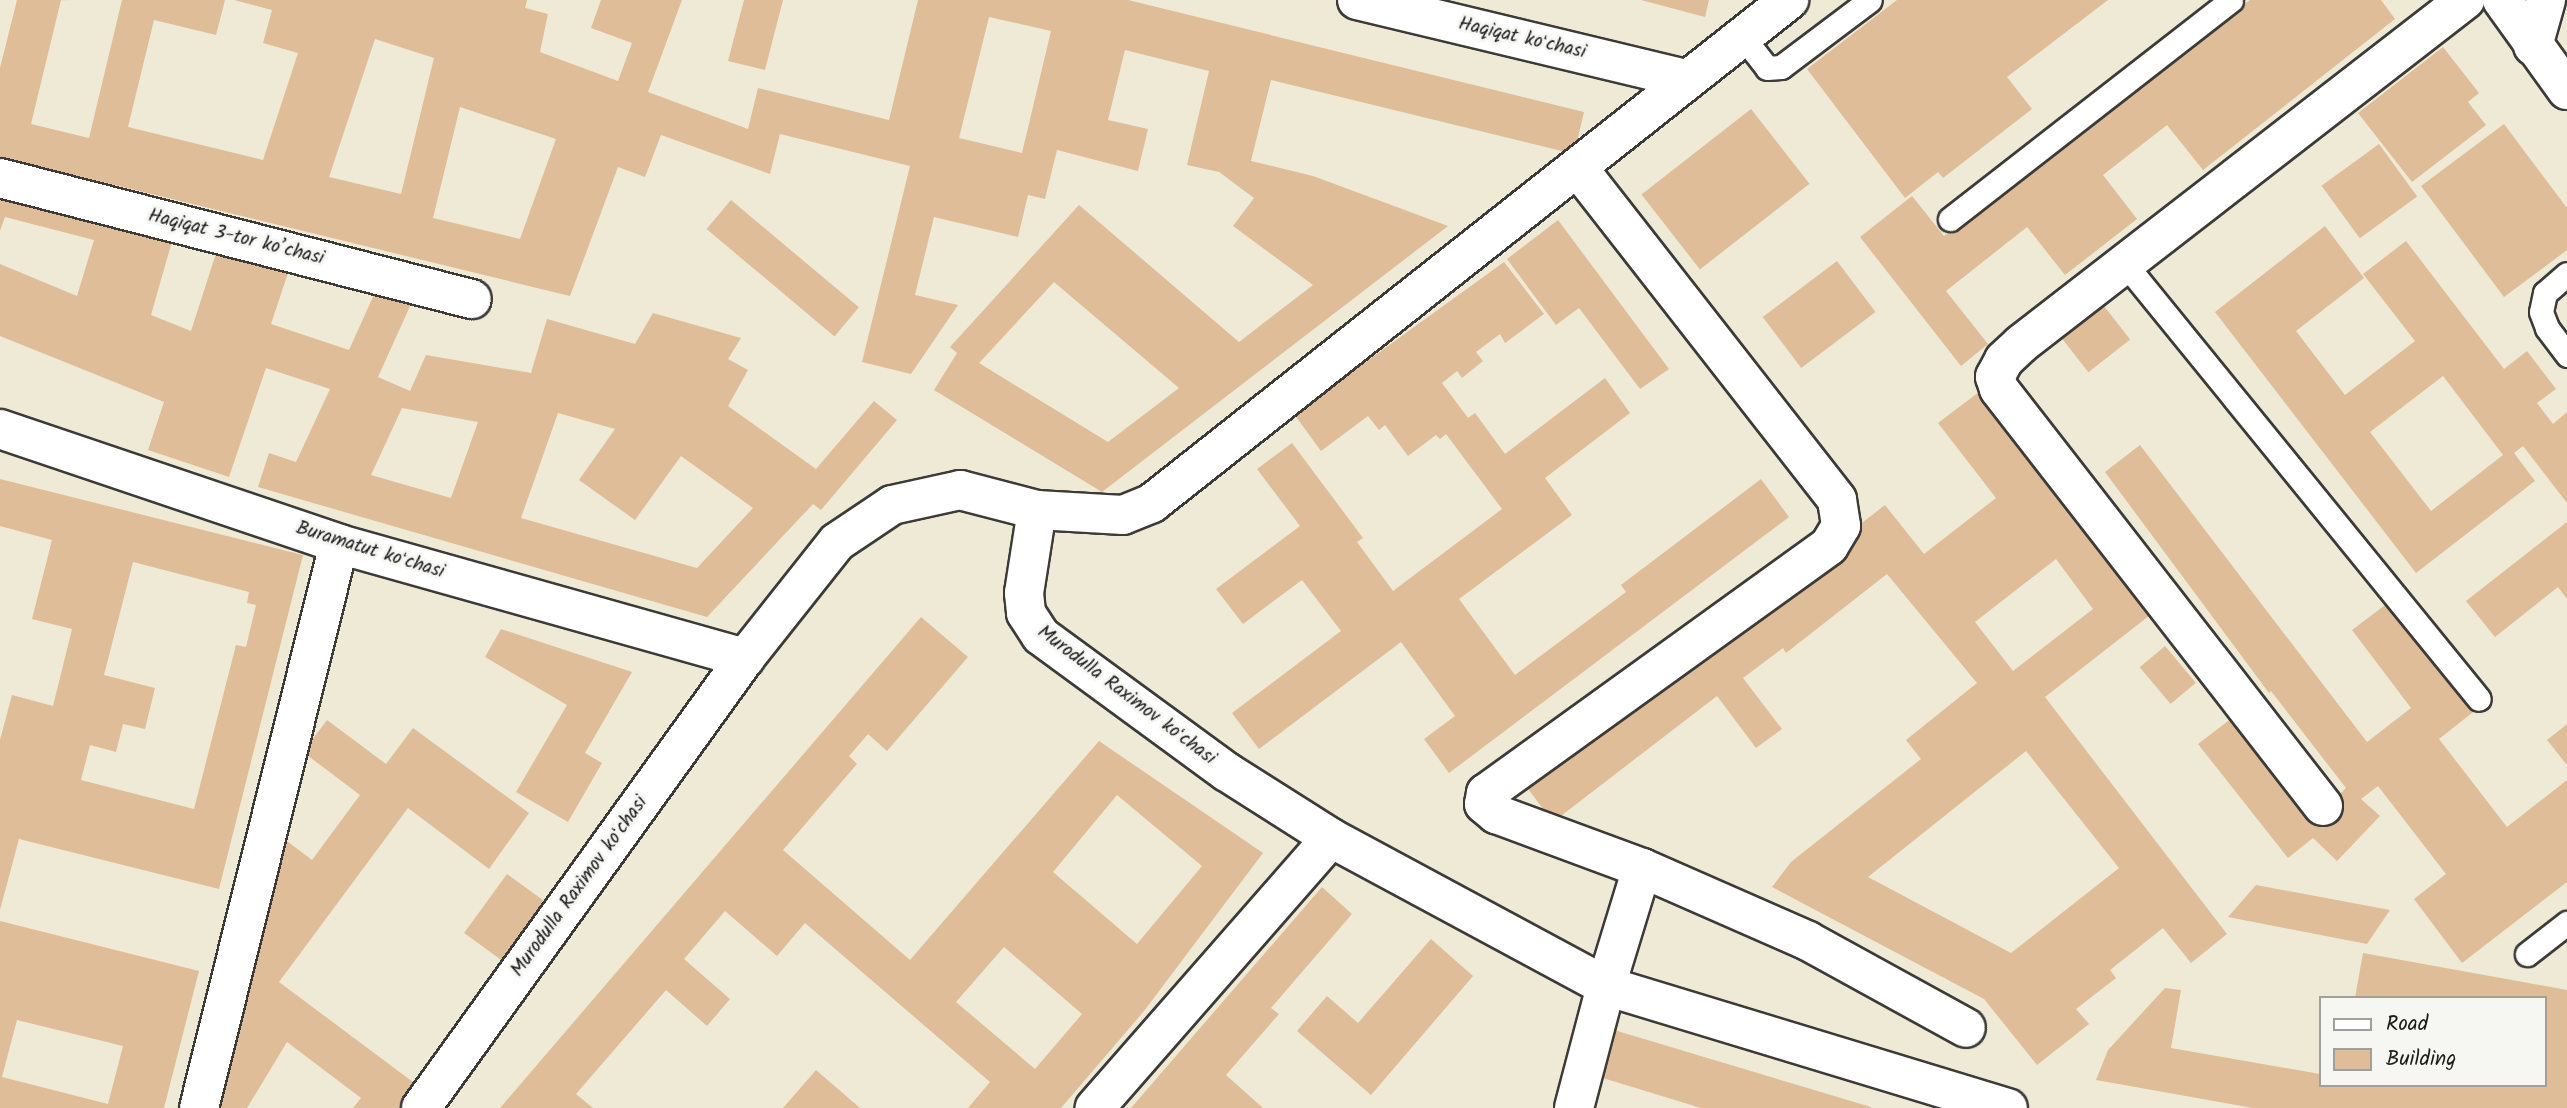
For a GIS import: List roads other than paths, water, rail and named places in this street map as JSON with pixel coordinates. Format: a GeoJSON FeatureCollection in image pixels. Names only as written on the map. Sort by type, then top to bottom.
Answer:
{"type":"FeatureCollection","features":[{"type":"Feature","properties":{"kind":"street","name":"Haqiqat koʻchasi"},"geometry":{"type":"LineString","coordinates":[[1357,0],[1687,79]]}},
{"type":"Feature","properties":{"kind":"street"},"geometry":{"type":"LineString","coordinates":[[1037,510],[1123,515],[1152,503],[1788,0]]}},
{"type":"Feature","properties":{"kind":"street"},"geometry":{"type":"LineString","coordinates":[[2323,806],[1999,389],[1995,377],[2004,360],[2465,0]]}},
{"type":"Feature","properties":{"kind":"street"},"geometry":{"type":"LineString","coordinates":[[2502,0],[2567,90]]}},
{"type":"Feature","properties":{"kind":"street"},"geometry":{"type":"LineString","coordinates":[[2533,46],[2546,0]]}},
{"type":"Feature","properties":{"kind":"street"},"geometry":{"type":"LineString","coordinates":[[1578,168],[1837,500],[1841,526],[1829,546],[1486,793],[1484,804],[1496,814],[1642,868],[1808,941],[1966,1028]]}},
{"type":"Feature","properties":{"kind":"street","name":"Haqiqat 3-tor koʼchasi"},"geometry":{"type":"LineString","coordinates":[[0,178],[472,299]]}},
{"type":"Feature","properties":{"kind":"street","name":"Buramatut koʻchasi"},"geometry":{"type":"LineString","coordinates":[[0,429],[339,544],[745,658]]}},
{"type":"Feature","properties":{"kind":"street","name":"Murodulla Raximov koʻchasi"},"geometry":{"type":"LineString","coordinates":[[421,1108],[745,658],[837,542],[892,505],[960,490],[1037,510],[1024,593],[1026,613],[1041,636],[1227,772],[1331,838],[1606,986],[2008,1108]]}},
{"type":"Feature","properties":{"kind":"street"},"geometry":{"type":"LineString","coordinates":[[199,1108],[339,544]]}},
{"type":"Feature","properties":{"kind":"street"},"geometry":{"type":"LineString","coordinates":[[1095,1108],[1331,838]]}},
{"type":"Feature","properties":{"kind":"street"},"geometry":{"type":"LineString","coordinates":[[1574,1108],[1606,986],[1642,868]]}},
{"type":"Feature","properties":{"kind":"lane"},"geometry":{"type":"LineString","coordinates":[[1743,37],[1767,68],[1781,68],[1870,0]]}},
{"type":"Feature","properties":{"kind":"lane"},"geometry":{"type":"LineString","coordinates":[[1950,219],[2231,0]]}},
{"type":"Feature","properties":{"kind":"lane"},"geometry":{"type":"LineString","coordinates":[[2126,265],[2479,699]]}},
{"type":"Feature","properties":{"kind":"lane"},"geometry":{"type":"LineString","coordinates":[[2567,274],[2545,293],[2541,312],[2547,328],[2567,355]]}},
{"type":"Feature","properties":{"kind":"lane"},"geometry":{"type":"LineString","coordinates":[[2527,954],[2567,923]]}}]}
